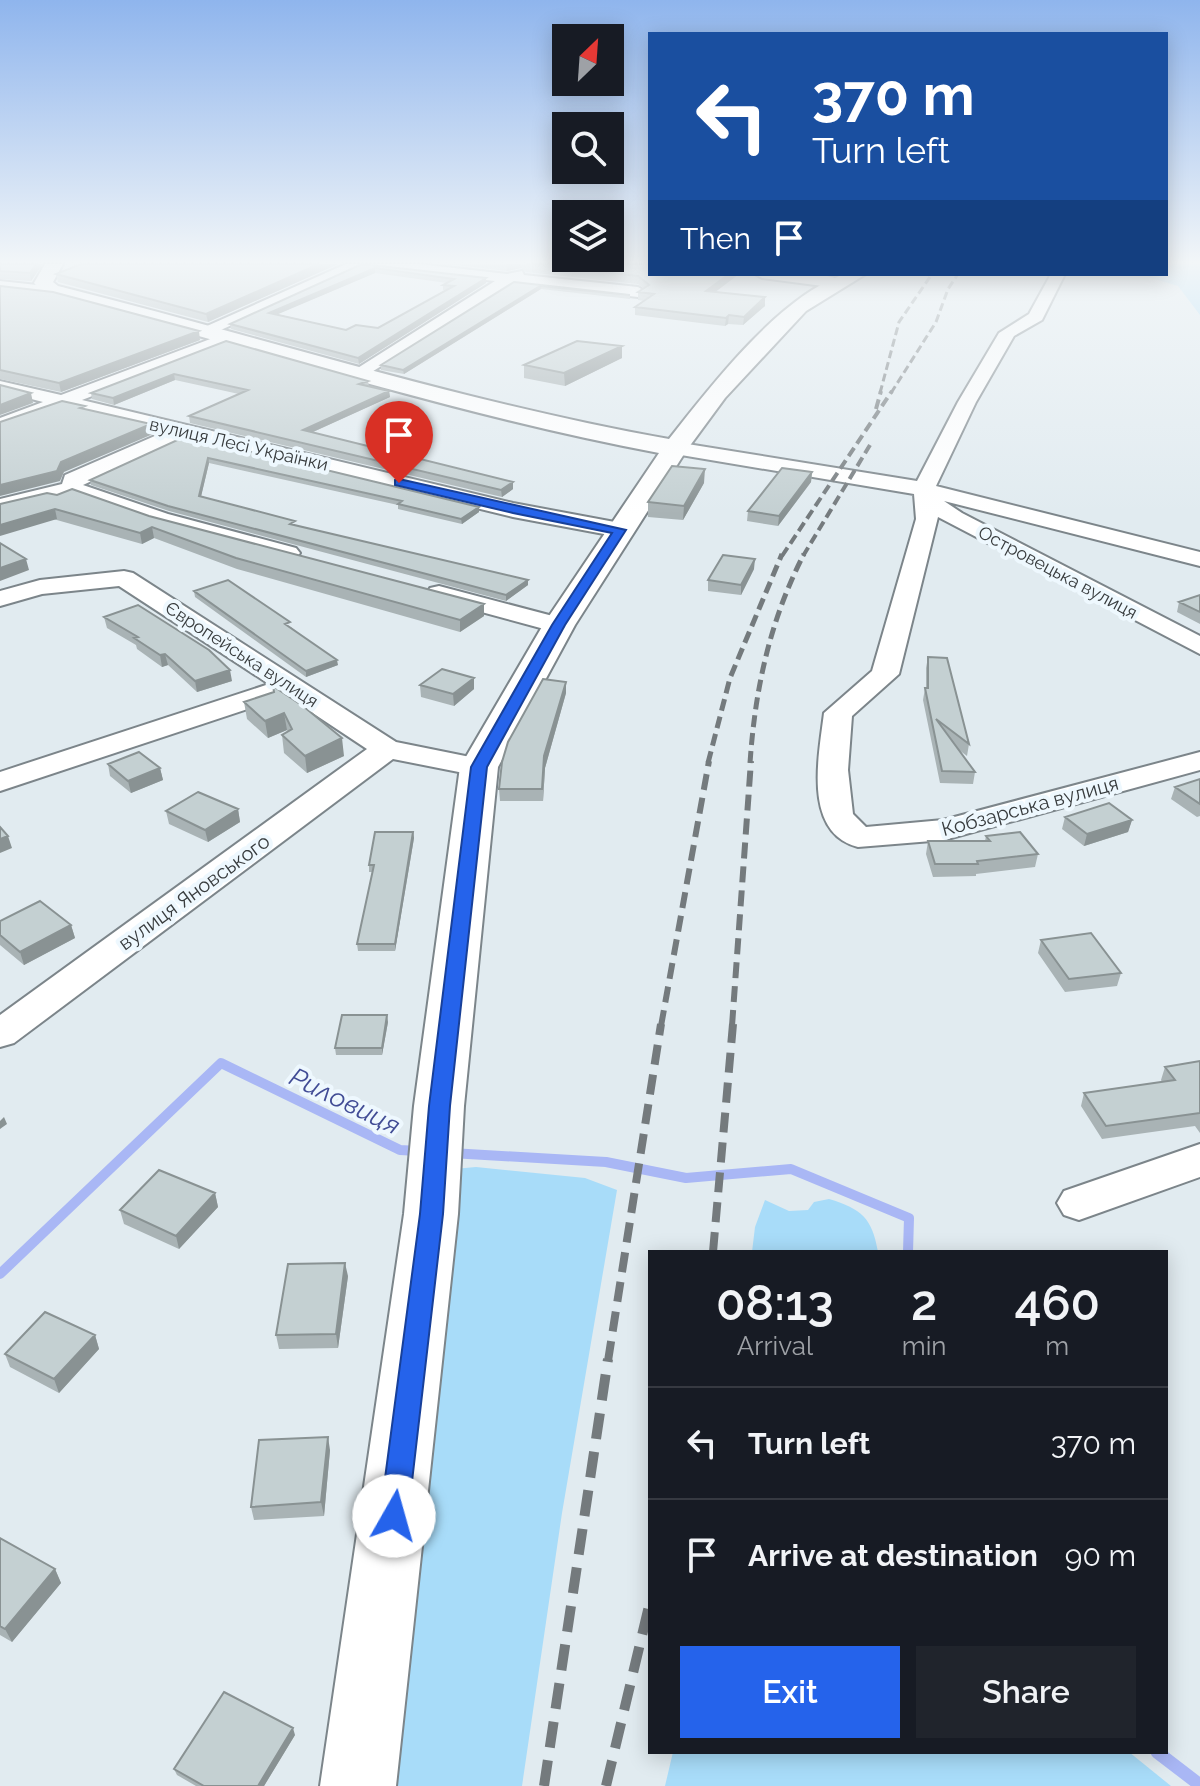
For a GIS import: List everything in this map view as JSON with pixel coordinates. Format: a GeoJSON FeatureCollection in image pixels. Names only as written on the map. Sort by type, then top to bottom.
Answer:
{"type":"FeatureCollection","features":[{"type":"Feature","properties":{"kind":"street"},"geometry":{"type":"LineString","coordinates":[[0,425],[203,347]]}},
{"type":"Feature","properties":{"kind":"street"},"geometry":{"type":"LineString","coordinates":[[264,347],[500,412],[675,448]]}},
{"type":"Feature","properties":{"kind":"street"},"geometry":{"type":"LineString","coordinates":[[359,375],[402,347]]}},
{"type":"Feature","properties":{"kind":"street"},"geometry":{"type":"LineString","coordinates":[[358,1786],[431,1214],[439,1106],[479,767],[559,625],[620,530],[675,448],[717,393],[759,347]]}},
{"type":"Feature","properties":{"kind":"street"},"geometry":{"type":"LineString","coordinates":[[924,489],[967,402],[999,347]]}},
{"type":"Feature","properties":{"kind":"street","name":"вулиця Лесі Українки"},"geometry":{"type":"LineString","coordinates":[[0,386],[513,510],[620,530]]}},
{"type":"Feature","properties":{"kind":"street"},"geometry":{"type":"LineString","coordinates":[[72,488],[73,480],[182,431]]}},
{"type":"Feature","properties":{"kind":"street","name":"Островецька вулиця"},"geometry":{"type":"LineString","coordinates":[[675,448],[924,489],[1200,559]]}},
{"type":"Feature","properties":{"kind":"street"},"geometry":{"type":"LineString","coordinates":[[0,515],[45,503],[72,488]]}},
{"type":"Feature","properties":{"kind":"street"},"geometry":{"type":"LineString","coordinates":[[0,506],[72,488],[160,519],[313,559]]}},
{"type":"Feature","properties":{"kind":"street","name":"Островецька вулиця"},"geometry":{"type":"LineString","coordinates":[[924,489],[933,503],[954,518],[1200,646]]}},
{"type":"Feature","properties":{"kind":"street","name":"Кобзарська вулиця"},"geometry":{"type":"LineString","coordinates":[[924,489],[927,519],[885,674],[838,713],[833,770],[837,816],[858,837],[944,830],[1200,761]]}},
{"type":"Feature","properties":{"kind":"street","name":"Європейська вулиця"},"geometry":{"type":"LineString","coordinates":[[0,599],[40,587],[124,578],[387,749],[479,767]]}},
{"type":"Feature","properties":{"kind":"street"},"geometry":{"type":"LineString","coordinates":[[421,588],[559,625]]}},
{"type":"Feature","properties":{"kind":"street"},"geometry":{"type":"LineString","coordinates":[[0,782],[291,686]]}},
{"type":"Feature","properties":{"kind":"street","name":"вулиця Яновського"},"geometry":{"type":"LineString","coordinates":[[0,1034],[387,749]]}},
{"type":"Feature","properties":{"kind":"street"},"geometry":{"type":"LineString","coordinates":[[1079,1203],[1200,1160]]}},
{"type":"Feature","properties":{"kind":"shaded area"},"geometry":{"type":"Polygon","coordinates":[[[476,1167],[585,1178],[617,1190],[562,1513],[522,1786],[357,1786],[432,1171],[476,1167]]]}},
{"type":"Feature","properties":{"kind":"shaded area"},"geometry":{"type":"Polygon","coordinates":[[[829,1199],[864,1216],[877,1250],[752,1250],[755,1227],[765,1200],[789,1211],[808,1210],[814,1202],[829,1199]]]}},
{"type":"Feature","properties":{"kind":"shaded area"},"geometry":{"type":"Polygon","coordinates":[[[673,1754],[1131,1754],[1171,1786],[665,1786],[673,1754]]]}},
{"type":"Feature","properties":{"kind":"building"},"geometry":{"type":"Polygon","coordinates":[[[0,347],[155,347],[59,383],[0,370],[0,347]]]}},
{"type":"Feature","properties":{"kind":"building"},"geometry":{"type":"Polygon","coordinates":[[[210,347],[249,347],[368,381],[359,384],[389,391],[303,430],[513,482],[501,490],[189,416],[248,390],[174,374],[113,398],[91,393],[210,347]]]}},
{"type":"Feature","properties":{"kind":"building"},"geometry":{"type":"Polygon","coordinates":[[[318,347],[375,347],[358,358],[318,347]]]}},
{"type":"Feature","properties":{"kind":"building"},"geometry":{"type":"Polygon","coordinates":[[[409,347],[440,347],[403,370],[381,365],[409,347]]]}},
{"type":"Feature","properties":{"kind":"building"},"geometry":{"type":"Polygon","coordinates":[[[563,347],[619,347],[564,373],[524,365],[563,347]]]}},
{"type":"Feature","properties":{"kind":"building"},"geometry":{"type":"Polygon","coordinates":[[[0,385],[31,393],[0,405],[0,385]]]}},
{"type":"Feature","properties":{"kind":"building"},"geometry":{"type":"Polygon","coordinates":[[[62,401],[151,424],[61,462],[57,471],[0,485],[0,422],[62,401]]]}},
{"type":"Feature","properties":{"kind":"building"},"geometry":{"type":"Polygon","coordinates":[[[186,436],[479,507],[461,519],[398,504],[402,501],[208,458],[199,496],[295,521],[290,524],[528,580],[506,595],[168,506],[90,480],[186,436]]]}},
{"type":"Feature","properties":{"kind":"building"},"geometry":{"type":"Polygon","coordinates":[[[672,466],[705,469],[684,506],[648,502],[672,466]]]}},
{"type":"Feature","properties":{"kind":"building"},"geometry":{"type":"Polygon","coordinates":[[[782,468],[812,472],[779,516],[748,511],[782,468]]]}},
{"type":"Feature","properties":{"kind":"building"},"geometry":{"type":"Polygon","coordinates":[[[72,489],[149,516],[484,604],[460,620],[236,558],[152,527],[140,533],[55,509],[0,525],[0,504],[47,493],[57,495],[72,489]]]}},
{"type":"Feature","properties":{"kind":"building"},"geometry":{"type":"Polygon","coordinates":[[[0,543],[26,559],[0,568],[0,543]]]}},
{"type":"Feature","properties":{"kind":"building"},"geometry":{"type":"Polygon","coordinates":[[[723,555],[755,559],[741,585],[708,580],[723,555]]]}},
{"type":"Feature","properties":{"kind":"building"},"geometry":{"type":"Polygon","coordinates":[[[228,580],[290,622],[285,624],[337,660],[306,671],[194,591],[228,580]]]}},
{"type":"Feature","properties":{"kind":"building"},"geometry":{"type":"Polygon","coordinates":[[[1200,595],[1200,612],[1179,602],[1200,595]]]}},
{"type":"Feature","properties":{"kind":"building"},"geometry":{"type":"Polygon","coordinates":[[[138,605],[209,650],[230,670],[195,681],[165,654],[160,655],[134,638],[138,637],[104,617],[138,605]]]}},
{"type":"Feature","properties":{"kind":"building"},"geometry":{"type":"Polygon","coordinates":[[[928,657],[947,658],[969,744],[936,719],[975,772],[942,771],[925,688],[928,688],[928,657]]]}},
{"type":"Feature","properties":{"kind":"building"},"geometry":{"type":"Polygon","coordinates":[[[442,669],[474,678],[453,694],[420,685],[442,669]]]}},
{"type":"Feature","properties":{"kind":"building"},"geometry":{"type":"Polygon","coordinates":[[[543,679],[566,682],[544,756],[542,789],[499,789],[508,742],[543,679]]]}},
{"type":"Feature","properties":{"kind":"building"},"geometry":{"type":"Polygon","coordinates":[[[273,686],[342,738],[305,756],[282,735],[292,729],[284,713],[265,721],[244,702],[274,692],[273,686]]]}},
{"type":"Feature","properties":{"kind":"building"},"geometry":{"type":"Polygon","coordinates":[[[139,752],[160,768],[128,781],[108,764],[139,752]]]}},
{"type":"Feature","properties":{"kind":"building"},"geometry":{"type":"Polygon","coordinates":[[[1200,779],[1200,804],[1175,787],[1200,779]]]}},
{"type":"Feature","properties":{"kind":"building"},"geometry":{"type":"Polygon","coordinates":[[[198,792],[238,809],[205,830],[166,811],[198,792]]]}},
{"type":"Feature","properties":{"kind":"building"},"geometry":{"type":"Polygon","coordinates":[[[1109,803],[1132,820],[1087,834],[1065,817],[1109,803]]]}},
{"type":"Feature","properties":{"kind":"building"},"geometry":{"type":"Polygon","coordinates":[[[0,827],[8,836],[0,839],[0,827]]]}},
{"type":"Feature","properties":{"kind":"building"},"geometry":{"type":"Polygon","coordinates":[[[375,832],[413,832],[395,944],[357,944],[374,865],[369,865],[375,832]]]}},
{"type":"Feature","properties":{"kind":"building"},"geometry":{"type":"Polygon","coordinates":[[[1020,832],[1038,854],[977,861],[978,864],[935,864],[928,841],[990,841],[986,836],[1020,832]]]}},
{"type":"Feature","properties":{"kind":"building"},"geometry":{"type":"Polygon","coordinates":[[[40,901],[71,925],[20,952],[0,935],[0,921],[40,901]]]}},
{"type":"Feature","properties":{"kind":"building"},"geometry":{"type":"Polygon","coordinates":[[[1091,933],[1121,973],[1069,979],[1041,940],[1091,933]]]}},
{"type":"Feature","properties":{"kind":"building"},"geometry":{"type":"Polygon","coordinates":[[[342,1015],[387,1015],[382,1048],[335,1048],[342,1015]]]}},
{"type":"Feature","properties":{"kind":"building"},"geometry":{"type":"Polygon","coordinates":[[[1200,1061],[1200,1113],[1106,1126],[1084,1093],[1175,1080],[1165,1067],[1200,1061]]]}},
{"type":"Feature","properties":{"kind":"building"},"geometry":{"type":"Polygon","coordinates":[[[159,1170],[215,1193],[176,1236],[120,1210],[159,1170]]]}},
{"type":"Feature","properties":{"kind":"building"},"geometry":{"type":"Polygon","coordinates":[[[345,1263],[336,1334],[276,1335],[288,1264],[345,1263]]]}},
{"type":"Feature","properties":{"kind":"building"},"geometry":{"type":"Polygon","coordinates":[[[45,1312],[95,1335],[54,1379],[5,1354],[45,1312]]]}},
{"type":"Feature","properties":{"kind":"building"},"geometry":{"type":"Polygon","coordinates":[[[328,1437],[321,1502],[251,1507],[259,1440],[328,1437]]]}},
{"type":"Feature","properties":{"kind":"building"},"geometry":{"type":"Polygon","coordinates":[[[0,1538],[55,1569],[5,1629],[0,1626],[0,1538]]]}},
{"type":"Feature","properties":{"kind":"building"},"geometry":{"type":"Polygon","coordinates":[[[224,1692],[293,1728],[258,1786],[204,1786],[174,1769],[224,1692]]]}},
{"type":"Feature","properties":{"kind":"waterway","name":"Риловиця"},"geometry":{"type":"LineString","coordinates":[[0,1274],[221,1063],[400,1150],[418,1151]]}},
{"type":"Feature","properties":{"kind":"waterway","name":"Риловиця"},"geometry":{"type":"LineString","coordinates":[[451,1153],[606,1162],[686,1178],[791,1169],[909,1218],[908,1250]]}},
{"type":"Feature","properties":{"kind":"waterway","name":"Риловиця"},"geometry":{"type":"LineString","coordinates":[[1160,1754],[1200,1785]]}},
{"type":"Feature","properties":{"kind":"railway"},"geometry":{"type":"LineString","coordinates":[[880,393],[892,347]]}},
{"type":"Feature","properties":{"kind":"railway"},"geometry":{"type":"LineString","coordinates":[[891,393],[920,347]]}},
{"type":"Feature","properties":{"kind":"railway"},"geometry":{"type":"LineString","coordinates":[[876,409],[881,391]]}},
{"type":"Feature","properties":{"kind":"railway"},"geometry":{"type":"LineString","coordinates":[[782,556],[892,391]]}},
{"type":"Feature","properties":{"kind":"railway"},"geometry":{"type":"LineString","coordinates":[[803,556],[870,445]]}},
{"type":"Feature","properties":{"kind":"railway"},"geometry":{"type":"LineString","coordinates":[[708,763],[730,678],[782,554]]}},
{"type":"Feature","properties":{"kind":"railway"},"geometry":{"type":"LineString","coordinates":[[750,763],[766,656],[782,604],[803,556]]}},
{"type":"Feature","properties":{"kind":"railway"},"geometry":{"type":"LineString","coordinates":[[661,1026],[709,761]]}},
{"type":"Feature","properties":{"kind":"railway"},"geometry":{"type":"LineString","coordinates":[[732,1026],[751,761]]}},
{"type":"Feature","properties":{"kind":"railway"},"geometry":{"type":"LineString","coordinates":[[608,1361],[661,1024]]}},
{"type":"Feature","properties":{"kind":"railway"},"geometry":{"type":"LineString","coordinates":[[713,1250],[733,1024]]}},
{"type":"Feature","properties":{"kind":"railway"},"geometry":{"type":"LineString","coordinates":[[544,1786],[608,1359]]}},
{"type":"Feature","properties":{"kind":"railway"},"geometry":{"type":"LineString","coordinates":[[606,1786],[648,1610]]}},
{"type":"Feature","properties":{"kind":"route"},"geometry":{"type":"LineString","coordinates":[[394,1516],[431,1214],[439,1106],[479,767],[532,670],[620,530],[513,510],[399,483]]}}]}
